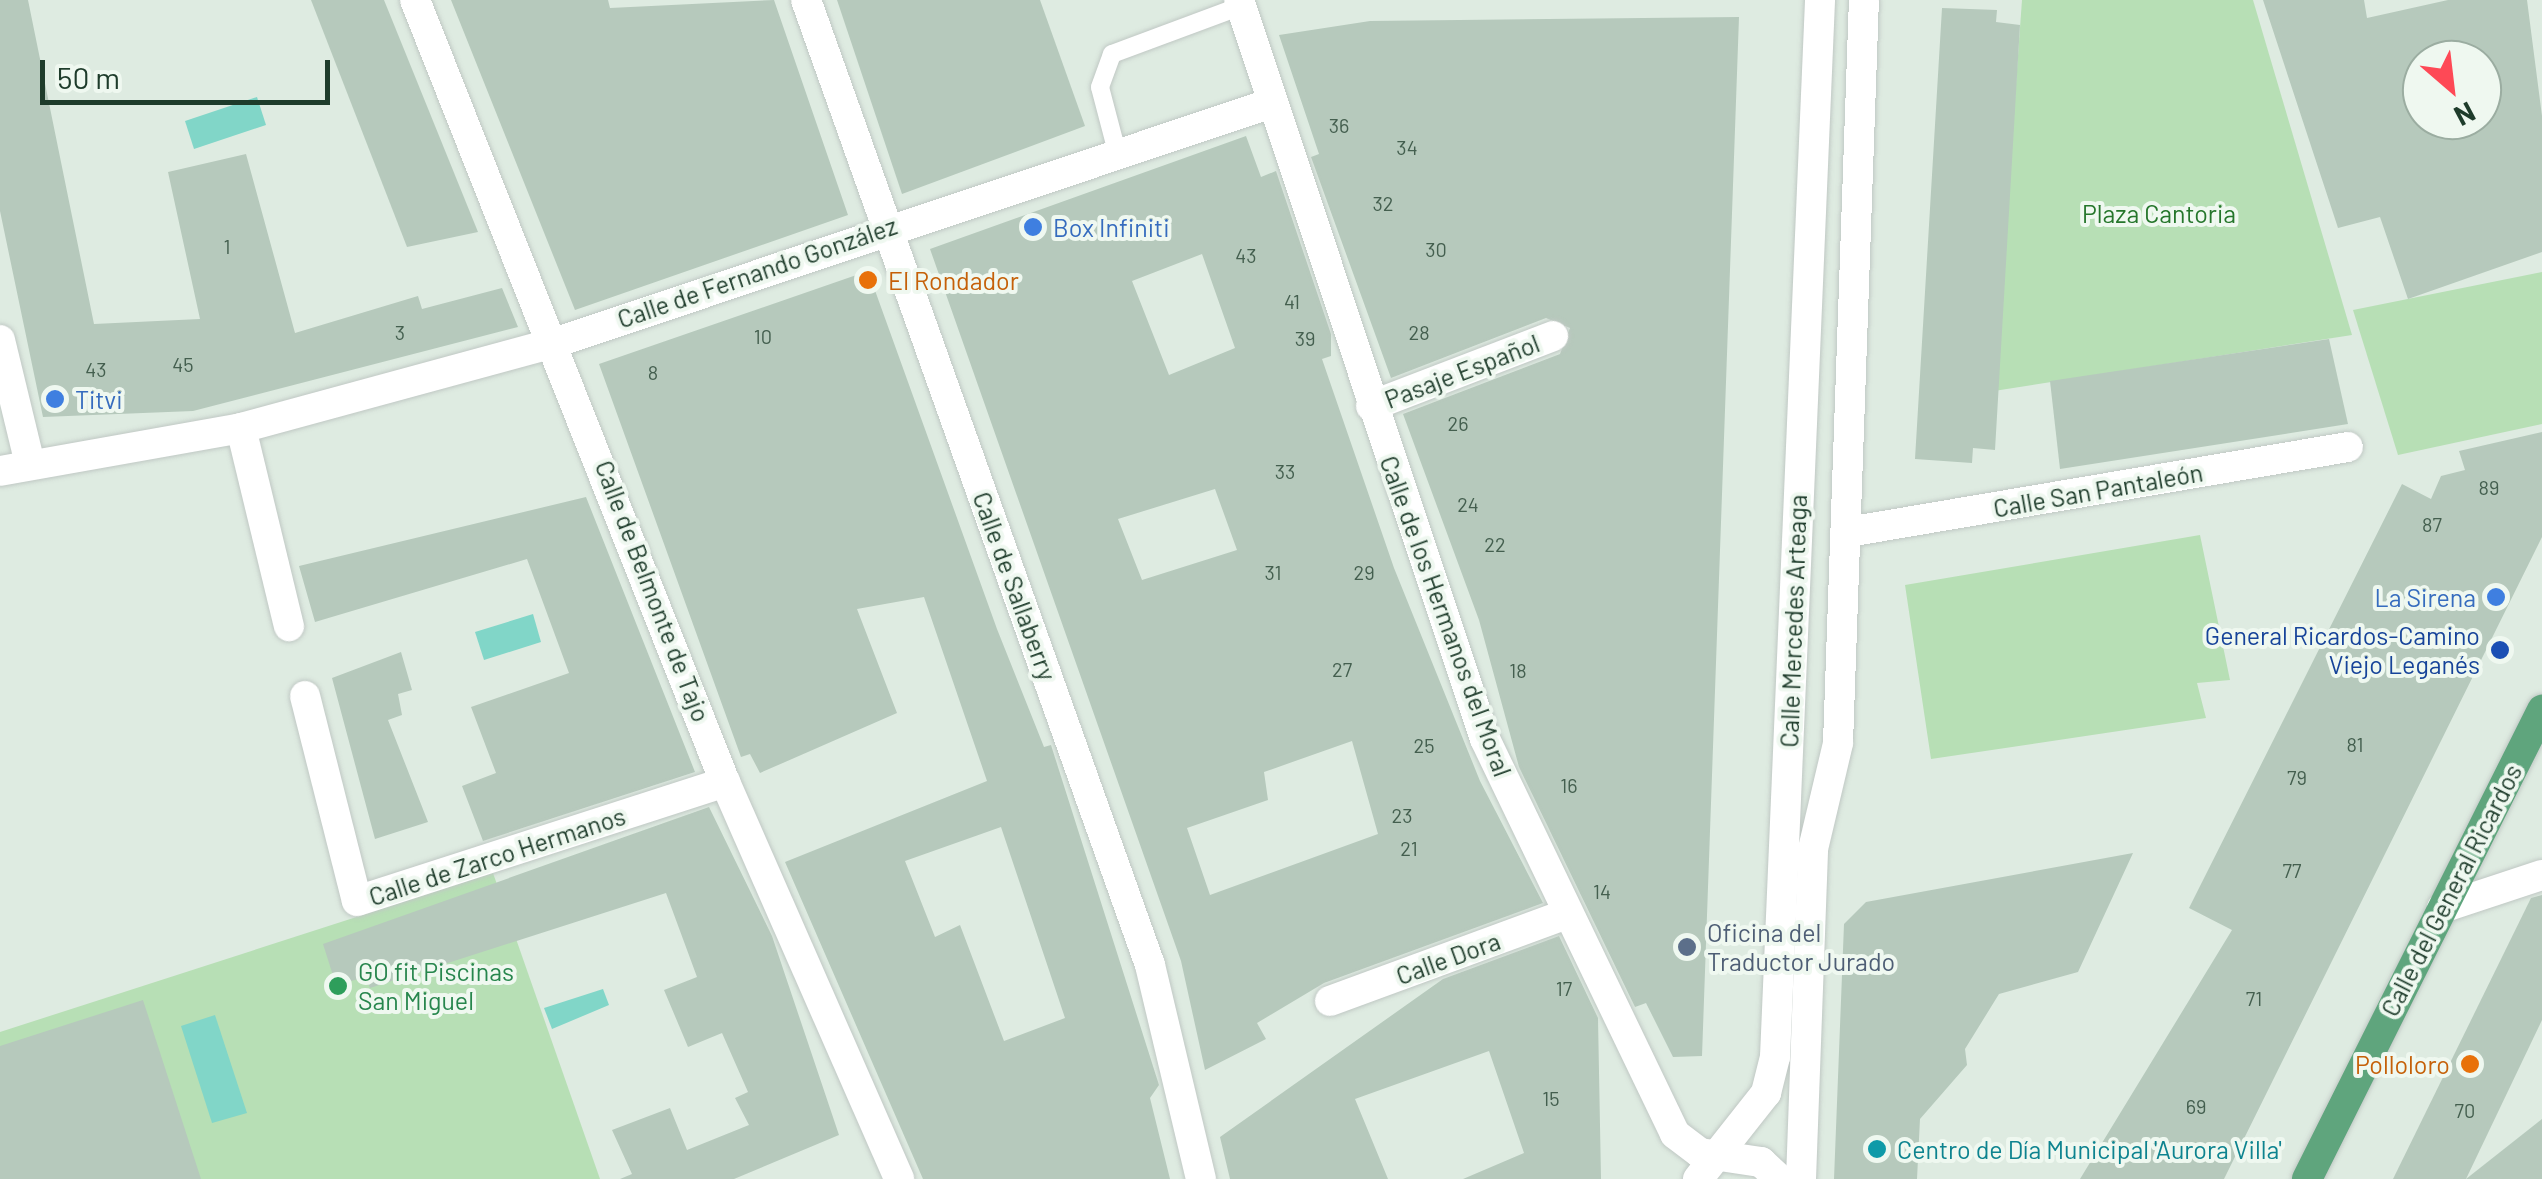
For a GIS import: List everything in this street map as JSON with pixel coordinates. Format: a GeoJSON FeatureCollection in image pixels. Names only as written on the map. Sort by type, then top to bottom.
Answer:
{"type":"FeatureCollection","features":[{"type":"Feature","properties":{"kind":"main road","name":"Calle del General Ricardos"},"geometry":{"type":"LineString","coordinates":[[2307,1179],[2542,710]]}},
{"type":"Feature","properties":{"kind":"street","name":"Calle de Belmonte de Tajo"},"geometry":{"type":"LineString","coordinates":[[415,0],[558,342],[725,782],[899,1179]]}},
{"type":"Feature","properties":{"kind":"street","name":"Calle de Sallaberry"},"geometry":{"type":"LineString","coordinates":[[806,0],[1150,965],[1201,1179]]}},
{"type":"Feature","properties":{"kind":"street","name":"Calle Mercedes Arteaga"},"geometry":{"type":"LineString","coordinates":[[1708,1168],[1766,1092],[1774,1057],[1820,0]]}},
{"type":"Feature","properties":{"kind":"street","name":"Calle Mercedes Arteaga"},"geometry":{"type":"LineString","coordinates":[[1801,1179],[1813,848],[1838,743],[1864,0]]}},
{"type":"Feature","properties":{"kind":"street","name":"Calle de los Hermanos del Moral"},"geometry":{"type":"LineString","coordinates":[[1250,2],[1269,104],[1485,739],[1675,1134],[1708,1168]]}},
{"type":"Feature","properties":{"kind":"street","name":"Calle de Fernando González"},"geometry":{"type":"LineString","coordinates":[[15,468],[241,428],[558,342],[888,226],[1269,104]]}},
{"type":"Feature","properties":{"kind":"street","name":"Pasaje Español"},"geometry":{"type":"LineString","coordinates":[[1372,406],[1553,336]]}},
{"type":"Feature","properties":{"kind":"street"},"geometry":{"type":"LineString","coordinates":[[0,340],[15,468]]}},
{"type":"Feature","properties":{"kind":"street"},"geometry":{"type":"LineString","coordinates":[[241,428],[290,626]]}},
{"type":"Feature","properties":{"kind":"street","name":"Calle San Pantaleón"},"geometry":{"type":"LineString","coordinates":[[1848,532],[2348,448]]}},
{"type":"Feature","properties":{"kind":"street","name":"Calle de Zarco Hermanos"},"geometry":{"type":"LineString","coordinates":[[305,696],[357,901],[725,782]]}},
{"type":"Feature","properties":{"kind":"street"},"geometry":{"type":"LineString","coordinates":[[2442,908],[2542,875]]}},
{"type":"Feature","properties":{"kind":"street","name":"Calle Dora"},"geometry":{"type":"LineString","coordinates":[[1330,1001],[1566,914]]}},
{"type":"Feature","properties":{"kind":"street"},"geometry":{"type":"LineString","coordinates":[[1708,1168],[1761,1162],[1778,1179]]}},
{"type":"Feature","properties":{"kind":"lane"},"geometry":{"type":"LineString","coordinates":[[1117,152],[1100,87],[1112,54],[1250,2]]}},
{"type":"Feature","properties":{"kind":"green space","name":"Plaza Cantoria"},"geometry":{"type":"Polygon","coordinates":[[[2022,0],[2253,0],[2352,335],[1994,391],[2022,0]]]}},
{"type":"Feature","properties":{"kind":"green space"},"geometry":{"type":"Polygon","coordinates":[[[2542,272],[2542,424],[2398,455],[2353,310],[2542,272]]]}},
{"type":"Feature","properties":{"kind":"green space"},"geometry":{"type":"Polygon","coordinates":[[[2200,535],[2230,680],[2197,683],[2206,718],[1931,759],[1905,585],[2200,535]]]}},
{"type":"Feature","properties":{"kind":"green space","name":"GO fit Piscinas San Miguel"},"geometry":{"type":"Polygon","coordinates":[[[493,873],[600,1179],[0,1179],[0,1032],[493,873]]]}},
{"type":"Feature","properties":{"kind":"water"},"geometry":{"type":"Polygon","coordinates":[[[257,97],[266,125],[194,149],[185,121],[257,97]]]}},
{"type":"Feature","properties":{"kind":"water"},"geometry":{"type":"Polygon","coordinates":[[[533,614],[541,642],[484,660],[475,632],[533,614]]]}},
{"type":"Feature","properties":{"kind":"water"},"geometry":{"type":"Polygon","coordinates":[[[603,989],[609,1005],[552,1029],[544,1008],[603,989]]]}},
{"type":"Feature","properties":{"kind":"water"},"geometry":{"type":"Polygon","coordinates":[[[215,1015],[247,1113],[212,1123],[181,1026],[215,1015]]]}},
{"type":"Feature","properties":{"kind":"building"},"geometry":{"type":"Polygon","coordinates":[[[0,0],[28,0],[94,324],[200,319],[168,172],[246,154],[295,333],[418,296],[422,309],[502,288],[518,327],[193,411],[43,417],[0,211],[0,0]]]}},
{"type":"Feature","properties":{"kind":"building"},"geometry":{"type":"Polygon","coordinates":[[[311,0],[384,0],[478,232],[407,247],[311,0]]]}},
{"type":"Feature","properties":{"kind":"building"},"geometry":{"type":"Polygon","coordinates":[[[451,0],[608,0],[610,8],[774,0],[848,215],[575,310],[451,0]]]}},
{"type":"Feature","properties":{"kind":"building"},"geometry":{"type":"Polygon","coordinates":[[[837,0],[1040,0],[1085,126],[902,194],[837,0]]]}},
{"type":"Feature","properties":{"kind":"building"},"geometry":{"type":"Polygon","coordinates":[[[2263,0],[2364,0],[2367,18],[2448,0],[2527,0],[2542,116],[2542,252],[2408,299],[2380,217],[2338,228],[2263,0]]]}},
{"type":"Feature","properties":{"kind":"building"},"geometry":{"type":"Polygon","coordinates":[[[1942,8],[1997,10],[1996,22],[2020,25],[1995,450],[1973,448],[1972,463],[1915,459],[1942,8]]]}},
{"type":"Feature","properties":{"kind":"building"},"geometry":{"type":"Polygon","coordinates":[[[1739,17],[1702,1056],[1673,1057],[1646,1003],[1635,1007],[1519,767],[1479,620],[1403,414],[1560,354],[1570,328],[1546,318],[1391,378],[1311,157],[1319,154],[1279,35],[1370,21],[1739,17]]]}},
{"type":"Feature","properties":{"kind":"building"},"geometry":{"type":"Polygon","coordinates":[[[1246,136],[1261,177],[1276,171],[1331,334],[1331,356],[1322,359],[1394,568],[1480,781],[1543,903],[1324,983],[1257,1023],[1266,1039],[1205,1070],[1181,961],[930,249],[1246,136]],[[1202,254],[1132,281],[1169,375],[1235,348],[1202,254]],[[1215,489],[1118,519],[1142,580],[1237,550],[1215,489]],[[1352,741],[1264,772],[1268,800],[1187,828],[1210,895],[1378,834],[1352,741]]]}},
{"type":"Feature","properties":{"kind":"building"},"geometry":{"type":"Polygon","coordinates":[[[868,271],[997,629],[1044,747],[1051,745],[1159,1085],[1150,1098],[1170,1179],[923,1179],[785,862],[987,781],[924,597],[857,609],[897,713],[760,773],[750,754],[741,757],[599,364],[868,271]],[[1001,827],[905,861],[935,937],[960,925],[1004,1041],[1065,1018],[1001,827]]]}},
{"type":"Feature","properties":{"kind":"building"},"geometry":{"type":"Polygon","coordinates":[[[2329,339],[2348,424],[2060,469],[2050,381],[2329,339]]]}},
{"type":"Feature","properties":{"kind":"building"},"geometry":{"type":"Polygon","coordinates":[[[2542,432],[2542,537],[2224,1179],[2080,1179],[2232,930],[2189,908],[2402,484],[2431,499],[2441,476],[2465,470],[2459,451],[2542,432]]]}},
{"type":"Feature","properties":{"kind":"building"},"geometry":{"type":"Polygon","coordinates":[[[586,497],[695,772],[483,841],[462,786],[496,773],[471,707],[569,673],[527,559],[315,622],[299,566],[586,497]]]}},
{"type":"Feature","properties":{"kind":"building"},"geometry":{"type":"Polygon","coordinates":[[[401,652],[412,690],[398,694],[402,715],[388,720],[428,822],[375,839],[332,678],[401,652]]]}},
{"type":"Feature","properties":{"kind":"building"},"geometry":{"type":"Polygon","coordinates":[[[709,807],[772,936],[839,1135],[734,1179],[620,1179],[632,1174],[612,1130],[670,1108],[687,1150],[749,1125],[735,1098],[748,1092],[722,1033],[688,1047],[664,990],[697,977],[666,893],[370,988],[366,977],[336,985],[323,944],[709,807]]]}},
{"type":"Feature","properties":{"kind":"building"},"geometry":{"type":"Polygon","coordinates":[[[2133,853],[2078,972],[1999,994],[1965,1049],[1967,1065],[1920,1119],[1917,1179],[1834,1179],[1844,924],[1866,902],[2133,853]]]}},
{"type":"Feature","properties":{"kind":"building"},"geometry":{"type":"Polygon","coordinates":[[[2542,895],[2542,1020],[2466,1179],[2393,1179],[2531,898],[2542,895]]]}},
{"type":"Feature","properties":{"kind":"building"},"geometry":{"type":"Polygon","coordinates":[[[1559,936],[1598,1018],[1601,1179],[1463,1179],[1524,1153],[1489,1051],[1355,1099],[1388,1179],[1230,1179],[1220,1137],[1443,979],[1559,936]]]}},
{"type":"Feature","properties":{"kind":"building"},"geometry":{"type":"Polygon","coordinates":[[[143,1000],[201,1179],[0,1179],[0,1046],[143,1000]]]}},
{"type":"Feature","properties":{"kind":"building"},"geometry":{"type":"Polygon","coordinates":[[[2542,1119],[2542,1179],[2466,1179],[2542,1119]]]}},
{"type":"Feature","properties":{"kind":"place","name":"Box Infiniti"},"geometry":{"type":"Point","coordinates":[1033,227]}},
{"type":"Feature","properties":{"kind":"place","name":"El Rondador"},"geometry":{"type":"Point","coordinates":[868,280]}},
{"type":"Feature","properties":{"kind":"place","name":"Titvi"},"geometry":{"type":"Point","coordinates":[55,399]}},
{"type":"Feature","properties":{"kind":"place","name":"La Sirena"},"geometry":{"type":"Point","coordinates":[2496,597]}},
{"type":"Feature","properties":{"kind":"place","name":"General Ricardos-Camino Viejo Leganés"},"geometry":{"type":"Point","coordinates":[2500,650]}},
{"type":"Feature","properties":{"kind":"place","name":"Oficina del Traductor Jurado"},"geometry":{"type":"Point","coordinates":[1687,947]}},
{"type":"Feature","properties":{"kind":"place","name":"GO fit Piscinas San Miguel"},"geometry":{"type":"Point","coordinates":[338,986]}},
{"type":"Feature","properties":{"kind":"place","name":"Polloloro"},"geometry":{"type":"Point","coordinates":[2470,1064]}},
{"type":"Feature","properties":{"kind":"place","name":"Centro de Día Municipal 'Aurora Villa'"},"geometry":{"type":"Point","coordinates":[1877,1149]}}]}
